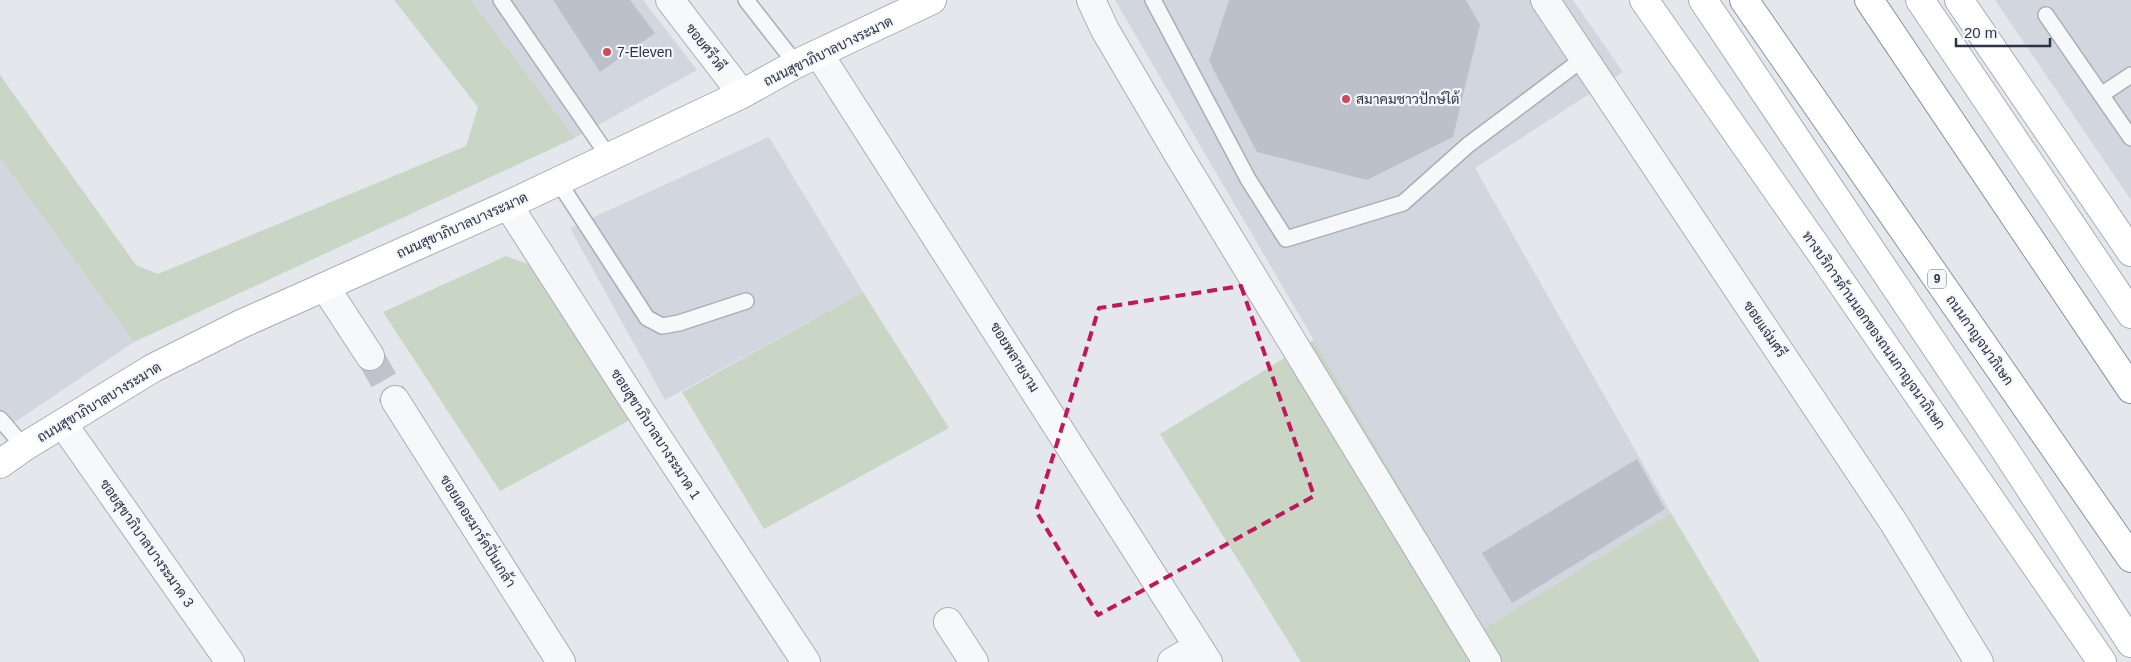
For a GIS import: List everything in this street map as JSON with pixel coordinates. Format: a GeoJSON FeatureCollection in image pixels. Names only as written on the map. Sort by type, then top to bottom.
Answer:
{"type":"FeatureCollection","features":[{"type":"Feature","properties":{"kind":"main road","name":"ถนนสุขาภิบาลบางระมาด"},"geometry":{"type":"LineString","coordinates":[[0,464],[24,447],[153,368],[241,324],[508,205],[742,94],[807,59],[932,0]]}},
{"type":"Feature","properties":{"kind":"main road","name":"ทางบริการด้านนอกของถนนกาญจนาภิเษก"},"geometry":{"type":"LineString","coordinates":[[1644,0],[1823,256],[2102,662]]}},
{"type":"Feature","properties":{"kind":"main road"},"geometry":{"type":"LineString","coordinates":[[1703,0],[2003,447],[2131,643]]}},
{"type":"Feature","properties":{"kind":"main road","name":"ถนนกาญจนาภิเษก"},"geometry":{"type":"LineString","coordinates":[[1744,0],[2131,558]]}},
{"type":"Feature","properties":{"kind":"main road"},"geometry":{"type":"LineString","coordinates":[[1869,0],[2131,389]]}},
{"type":"Feature","properties":{"kind":"main road"},"geometry":{"type":"LineString","coordinates":[[1920,0],[2131,314]]}},
{"type":"Feature","properties":{"kind":"main road"},"geometry":{"type":"LineString","coordinates":[[1959,0],[2131,252]]}},
{"type":"Feature","properties":{"kind":"street","name":"ซอยศรีวดี"},"geometry":{"type":"LineString","coordinates":[[670,0],[742,94]]}},
{"type":"Feature","properties":{"kind":"street"},"geometry":{"type":"LineString","coordinates":[[1091,0],[1105,30],[1178,154],[1487,662]]}},
{"type":"Feature","properties":{"kind":"street","name":"ซอยแจ่มศรี"},"geometry":{"type":"LineString","coordinates":[[1545,0],[1888,515],[1979,662]]}},
{"type":"Feature","properties":{"kind":"street","name":"ซอยพลายงาม"},"geometry":{"type":"LineString","coordinates":[[807,59],[1203,654]]}},
{"type":"Feature","properties":{"kind":"street","name":"ซอยสุขาภิบาลบางระมาด 1"},"geometry":{"type":"LineString","coordinates":[[508,205],[650,426],[806,662]]}},
{"type":"Feature","properties":{"kind":"street"},"geometry":{"type":"LineString","coordinates":[[325,287],[370,356]]}},
{"type":"Feature","properties":{"kind":"street","name":"ซอยเดอะมาร์คปิ่นเกล้า"},"geometry":{"type":"LineString","coordinates":[[395,400],[561,662]]}},
{"type":"Feature","properties":{"kind":"street","name":"ซอยสุขาภิบาลบางระมาด 3"},"geometry":{"type":"LineString","coordinates":[[63,424],[230,662]]}},
{"type":"Feature","properties":{"kind":"street"},"geometry":{"type":"LineString","coordinates":[[948,622],[974,662]]}},
{"type":"Feature","properties":{"kind":"street"},"geometry":{"type":"LineString","coordinates":[[1172,662],[1203,654]]}},
{"type":"Feature","properties":{"kind":"lane"},"geometry":{"type":"LineString","coordinates":[[501,0],[609,157]]}},
{"type":"Feature","properties":{"kind":"lane"},"geometry":{"type":"LineString","coordinates":[[746,0],[807,59]]}},
{"type":"Feature","properties":{"kind":"lane"},"geometry":{"type":"LineString","coordinates":[[1152,0],[1248,179],[1286,239],[1403,203],[1468,145],[1584,58]]}},
{"type":"Feature","properties":{"kind":"lane"},"geometry":{"type":"LineString","coordinates":[[2046,15],[2131,138]]}},
{"type":"Feature","properties":{"kind":"lane"},"geometry":{"type":"LineString","coordinates":[[2101,95],[2131,75]]}},
{"type":"Feature","properties":{"kind":"lane"},"geometry":{"type":"LineString","coordinates":[[558,181],[647,318],[662,326],[679,323],[746,301]]}},
{"type":"Feature","properties":{"kind":"lane"},"geometry":{"type":"LineString","coordinates":[[0,419],[24,447]]}},
{"type":"Feature","properties":{"kind":"highlighted area"},"geometry":{"type":"Polygon","coordinates":[[[1241,286],[1314,496],[1098,615],[1036,511],[1099,308],[1241,286]]]}},
{"type":"Feature","properties":{"kind":"shaded area"},"geometry":{"type":"Polygon","coordinates":[[[471,0],[643,0],[697,70],[575,138],[471,0]]]}},
{"type":"Feature","properties":{"kind":"shaded area"},"geometry":{"type":"Polygon","coordinates":[[[1115,0],[1573,0],[1623,72],[1475,168],[1671,513],[1483,629],[1115,0]]]}},
{"type":"Feature","properties":{"kind":"shaded area"},"geometry":{"type":"Polygon","coordinates":[[[1995,0],[2131,0],[2131,200],[1995,0]]]}},
{"type":"Feature","properties":{"kind":"shaded area"},"geometry":{"type":"Polygon","coordinates":[[[769,137],[863,292],[665,400],[570,228],[769,137]]]}},
{"type":"Feature","properties":{"kind":"shaded area"},"geometry":{"type":"Polygon","coordinates":[[[0,158],[134,342],[0,432],[0,158]]]}},
{"type":"Feature","properties":{"kind":"green space"},"geometry":{"type":"Polygon","coordinates":[[[394,0],[471,0],[575,138],[134,342],[0,158],[0,75],[136,265],[158,274],[466,146],[478,107],[394,0]]]}},
{"type":"Feature","properties":{"kind":"green space"},"geometry":{"type":"Polygon","coordinates":[[[506,256],[528,264],[630,420],[500,491],[383,312],[506,256]]]}},
{"type":"Feature","properties":{"kind":"green space"},"geometry":{"type":"Polygon","coordinates":[[[863,292],[949,428],[764,529],[682,392],[863,292]]]}},
{"type":"Feature","properties":{"kind":"green space"},"geometry":{"type":"Polygon","coordinates":[[[1314,340],[1483,629],[1671,513],[1760,662],[1301,662],[1160,434],[1314,340]]]}},
{"type":"Feature","properties":{"kind":"building","name":"7-Eleven"},"geometry":{"type":"Polygon","coordinates":[[[553,0],[630,0],[655,33],[600,72],[553,0]]]}},
{"type":"Feature","properties":{"kind":"building","name":"สมาคมชาวปักษ์ใต้"},"geometry":{"type":"Polygon","coordinates":[[[1229,0],[1466,0],[1480,25],[1453,137],[1367,180],[1257,152],[1209,61],[1229,0]]]}},
{"type":"Feature","properties":{"kind":"building"},"geometry":{"type":"Polygon","coordinates":[[[1637,459],[1665,509],[1512,603],[1482,553],[1637,459]]]}},
{"type":"Feature","properties":{"kind":"tunnel"},"geometry":{"type":"LineString","coordinates":[[370,356],[395,400]]}},
{"type":"Feature","properties":{"kind":"place","name":"7-Eleven"},"geometry":{"type":"Point","coordinates":[607,52]}},
{"type":"Feature","properties":{"kind":"place","name":"สมาคมชาวปักษ์ใต้"},"geometry":{"type":"Point","coordinates":[1346,99]}}]}
